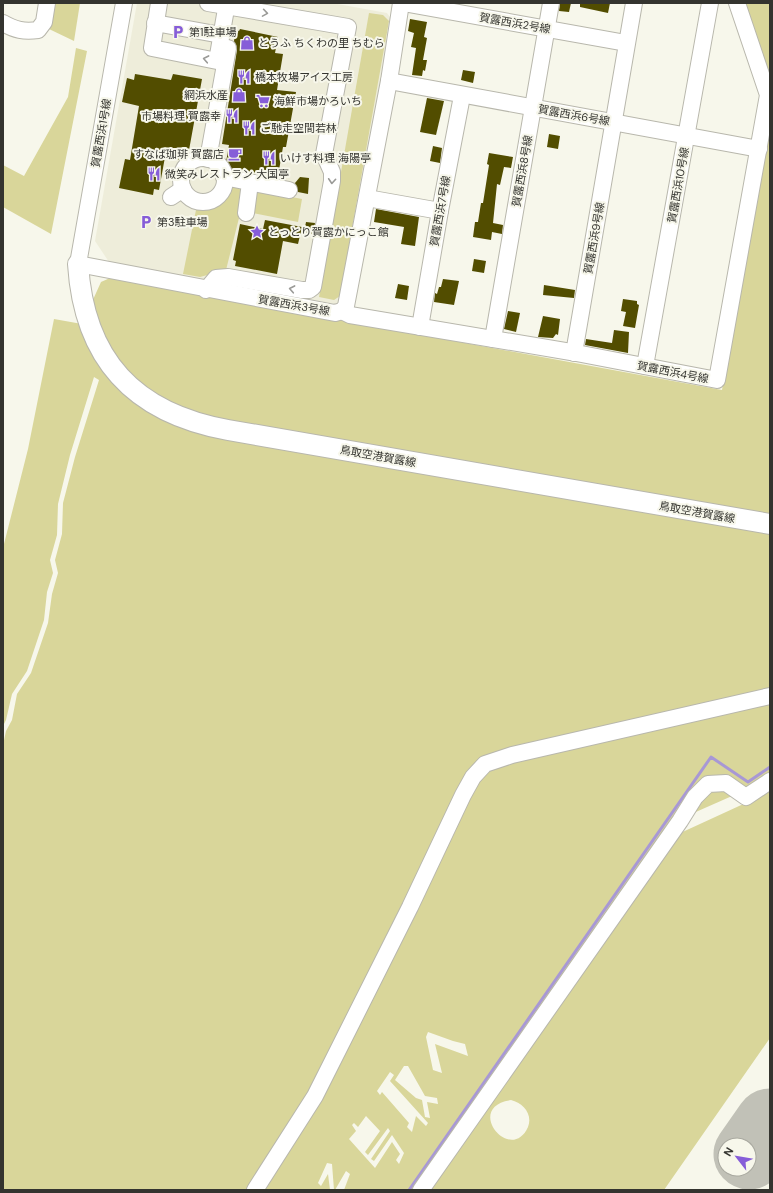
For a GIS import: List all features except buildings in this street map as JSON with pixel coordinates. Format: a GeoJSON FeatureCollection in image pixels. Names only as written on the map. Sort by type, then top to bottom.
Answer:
{"type":"FeatureCollection","features":[{"type":"Feature","properties":{"kind":"main road","name":"鳥取空港賀露線"},"geometry":{"type":"LineString","coordinates":[[78,264],[81,299],[85,314],[103,354],[122,379],[146,400],[164,411],[185,420],[228,430],[770,524]]}},
{"type":"Feature","properties":{"kind":"street"},"geometry":{"type":"LineString","coordinates":[[3,23],[12,28],[25,32],[38,30],[44,22],[47,3]]}},
{"type":"Feature","properties":{"kind":"street","name":"賀露西浜1号線"},"geometry":{"type":"LineString","coordinates":[[78,264],[124,3]]}},
{"type":"Feature","properties":{"kind":"street"},"geometry":{"type":"LineString","coordinates":[[159,3],[152,48],[217,61],[227,30]]}},
{"type":"Feature","properties":{"kind":"street"},"geometry":{"type":"LineString","coordinates":[[206,290],[216,278],[228,277],[302,290],[309,290],[314,286],[332,181],[332,172],[326,162],[324,154],[348,26],[208,3]]}},
{"type":"Feature","properties":{"kind":"street","name":"賀露西浜3号線"},"geometry":{"type":"LineString","coordinates":[[78,264],[206,290],[335,313],[342,312],[346,306],[367,198],[402,3]]}},
{"type":"Feature","properties":{"kind":"street","name":"賀露西浜2号線"},"geometry":{"type":"LineString","coordinates":[[402,3],[626,43]]}},
{"type":"Feature","properties":{"kind":"street","name":"賀露西浜8号線"},"geometry":{"type":"LineString","coordinates":[[493,339],[551,3]]}},
{"type":"Feature","properties":{"kind":"street"},"geometry":{"type":"LineString","coordinates":[[613,122],[634,3]]}},
{"type":"Feature","properties":{"kind":"street","name":"賀露西浜10号線"},"geometry":{"type":"LineString","coordinates":[[644,366],[710,3]]}},
{"type":"Feature","properties":{"kind":"street"},"geometry":{"type":"LineString","coordinates":[[715,3],[738,5]]}},
{"type":"Feature","properties":{"kind":"street"},"geometry":{"type":"LineString","coordinates":[[208,159],[227,30],[227,5]]}},
{"type":"Feature","properties":{"kind":"street","name":"賀露西浜4号線"},"geometry":{"type":"LineString","coordinates":[[342,312],[350,315],[574,353],[718,380],[768,95],[738,5]]}},
{"type":"Feature","properties":{"kind":"street"},"geometry":{"type":"LineString","coordinates":[[155,23],[227,30]]}},
{"type":"Feature","properties":{"kind":"street","name":"賀露西浜6号線"},"geometry":{"type":"LineString","coordinates":[[389,81],[462,96],[759,149]]}},
{"type":"Feature","properties":{"kind":"street","name":"賀露西浜7号線"},"geometry":{"type":"LineString","coordinates":[[420,327],[462,96]]}},
{"type":"Feature","properties":{"kind":"street","name":"賀露西浜9号線"},"geometry":{"type":"LineString","coordinates":[[574,353],[613,122]]}},
{"type":"Feature","properties":{"kind":"street"},"geometry":{"type":"LineString","coordinates":[[208,159],[220,167],[224,177],[223,188],[220,194],[208,201],[194,201],[177,193],[181,177],[187,164],[193,160],[208,159]]}},
{"type":"Feature","properties":{"kind":"street"},"geometry":{"type":"LineString","coordinates":[[224,177],[289,190]]}},
{"type":"Feature","properties":{"kind":"street"},"geometry":{"type":"LineString","coordinates":[[246,213],[250,183]]}},
{"type":"Feature","properties":{"kind":"street"},"geometry":{"type":"LineString","coordinates":[[367,198],[440,211]]}},
{"type":"Feature","properties":{"kind":"street"},"geometry":{"type":"LineString","coordinates":[[255,1190],[315,1096],[410,908],[463,795],[473,777],[485,764],[512,756],[770,696]]}},
{"type":"Feature","properties":{"kind":"street"},"geometry":{"type":"LineString","coordinates":[[421,1190],[695,797],[708,784],[726,783],[746,797],[770,781]]}},
{"type":"Feature","properties":{"kind":"shaded area"},"geometry":{"type":"Polygon","coordinates":[[[54,3],[80,3],[74,41],[49,29],[54,3]]]}},
{"type":"Feature","properties":{"kind":"shaded area"},"geometry":{"type":"Polygon","coordinates":[[[137,3],[332,3],[387,13],[392,20],[342,300],[335,304],[109,262],[95,241],[137,3]]]}},
{"type":"Feature","properties":{"kind":"shaded area"},"geometry":{"type":"Polygon","coordinates":[[[744,3],[770,3],[770,81],[744,3]]]}},
{"type":"Feature","properties":{"kind":"shaded area"},"geometry":{"type":"Polygon","coordinates":[[[369,13],[383,15],[389,21],[340,296],[334,300],[319,297],[369,13]]]}},
{"type":"Feature","properties":{"kind":"shaded area"},"geometry":{"type":"Polygon","coordinates":[[[76,48],[87,51],[51,234],[3,207],[3,165],[24,176],[68,97],[76,48]]]}},
{"type":"Feature","properties":{"kind":"shaded area"},"geometry":{"type":"Polygon","coordinates":[[[770,119],[770,691],[483,762],[309,1099],[250,1190],[3,1190],[3,745],[6,731],[12,720],[17,694],[31,673],[48,623],[52,594],[58,573],[55,560],[62,534],[63,503],[75,457],[99,380],[94,377],[70,455],[58,504],[57,535],[50,560],[53,573],[47,592],[44,620],[27,671],[12,694],[6,720],[3,726],[3,548],[28,449],[54,319],[82,324],[101,282],[110,278],[722,390],[770,119]]]}},
{"type":"Feature","properties":{"kind":"shaded area"},"geometry":{"type":"Polygon","coordinates":[[[228,183],[242,185],[244,198],[226,270],[200,277],[183,274],[197,205],[208,205],[213,203],[223,193],[228,183]]]}},
{"type":"Feature","properties":{"kind":"shaded area"},"geometry":{"type":"Polygon","coordinates":[[[256,190],[302,199],[298,222],[253,213],[256,190]]]}},
{"type":"Feature","properties":{"kind":"shaded area"},"geometry":{"type":"Polygon","coordinates":[[[770,700],[770,776],[748,789],[713,778],[419,1190],[344,1190],[350,1174],[346,1171],[334,1190],[332,1164],[327,1163],[318,1183],[321,1186],[328,1174],[330,1190],[260,1190],[481,775],[502,763],[770,700]],[[428,1032],[426,1037],[433,1070],[442,1073],[435,1044],[468,1056],[465,1044],[428,1032]],[[404,1066],[395,1080],[416,1098],[422,1100],[425,1117],[430,1118],[427,1102],[438,1104],[437,1098],[425,1096],[408,1066],[404,1066]],[[390,1072],[377,1091],[380,1095],[382,1092],[409,1123],[407,1127],[412,1132],[416,1116],[426,1126],[428,1123],[390,1081],[394,1075],[390,1072]],[[366,1116],[358,1127],[354,1123],[352,1125],[356,1131],[349,1139],[375,1168],[392,1142],[400,1154],[396,1160],[399,1164],[404,1153],[392,1135],[374,1161],[371,1159],[390,1131],[388,1128],[368,1155],[365,1152],[380,1131],[366,1116]]]}},
{"type":"Feature","properties":{"kind":"shaded area"},"geometry":{"type":"Polygon","coordinates":[[[711,790],[723,790],[732,796],[689,815],[711,790]]]}},
{"type":"Feature","properties":{"kind":"shaded area"},"geometry":{"type":"Polygon","coordinates":[[[770,790],[770,1038],[664,1190],[429,1190],[676,835],[763,795],[770,790]],[[511,1100],[497,1105],[491,1113],[491,1122],[495,1130],[502,1137],[511,1140],[520,1137],[528,1127],[529,1122],[526,1110],[515,1101],[511,1100]]]}},
{"type":"Feature","properties":{"kind":"waterway"},"geometry":{"type":"LineString","coordinates":[[409,1190],[711,757],[748,782],[770,767]]}},
{"type":"Feature","properties":{"kind":"runway"},"geometry":{"type":"LineString","coordinates":[[757,1143],[770,1124]]}},
{"type":"Feature","properties":{"kind":"place","name":"第1駐車場"},"geometry":{"type":"Point","coordinates":[178,32]}},
{"type":"Feature","properties":{"kind":"place","name":"とうふ ちくわの里 ちむら"},"geometry":{"type":"Point","coordinates":[247,43]}},
{"type":"Feature","properties":{"kind":"place","name":"橋本牧場アイス工房"},"geometry":{"type":"Point","coordinates":[244,77]}},
{"type":"Feature","properties":{"kind":"place","name":"網浜水産"},"geometry":{"type":"Point","coordinates":[239,95]}},
{"type":"Feature","properties":{"kind":"place","name":"海鮮市場かろいち"},"geometry":{"type":"Point","coordinates":[263,101]}},
{"type":"Feature","properties":{"kind":"place","name":"市場料理 賀露幸"},"geometry":{"type":"Point","coordinates":[232,116]}},
{"type":"Feature","properties":{"kind":"place","name":"ご馳走空間若林"},"geometry":{"type":"Point","coordinates":[249,128]}},
{"type":"Feature","properties":{"kind":"place","name":"すなば珈琲 賀露店"},"geometry":{"type":"Point","coordinates":[235,154]}},
{"type":"Feature","properties":{"kind":"place","name":"いけす料理 海陽亭"},"geometry":{"type":"Point","coordinates":[269,158]}},
{"type":"Feature","properties":{"kind":"place","name":"微笑みレストラン 大国亭"},"geometry":{"type":"Point","coordinates":[154,174]}},
{"type":"Feature","properties":{"kind":"place","name":"第3駐車場"},"geometry":{"type":"Point","coordinates":[146,222]}},
{"type":"Feature","properties":{"kind":"place","name":"とっとり賀露かにっこ館"},"geometry":{"type":"Point","coordinates":[257,232]}}]}
